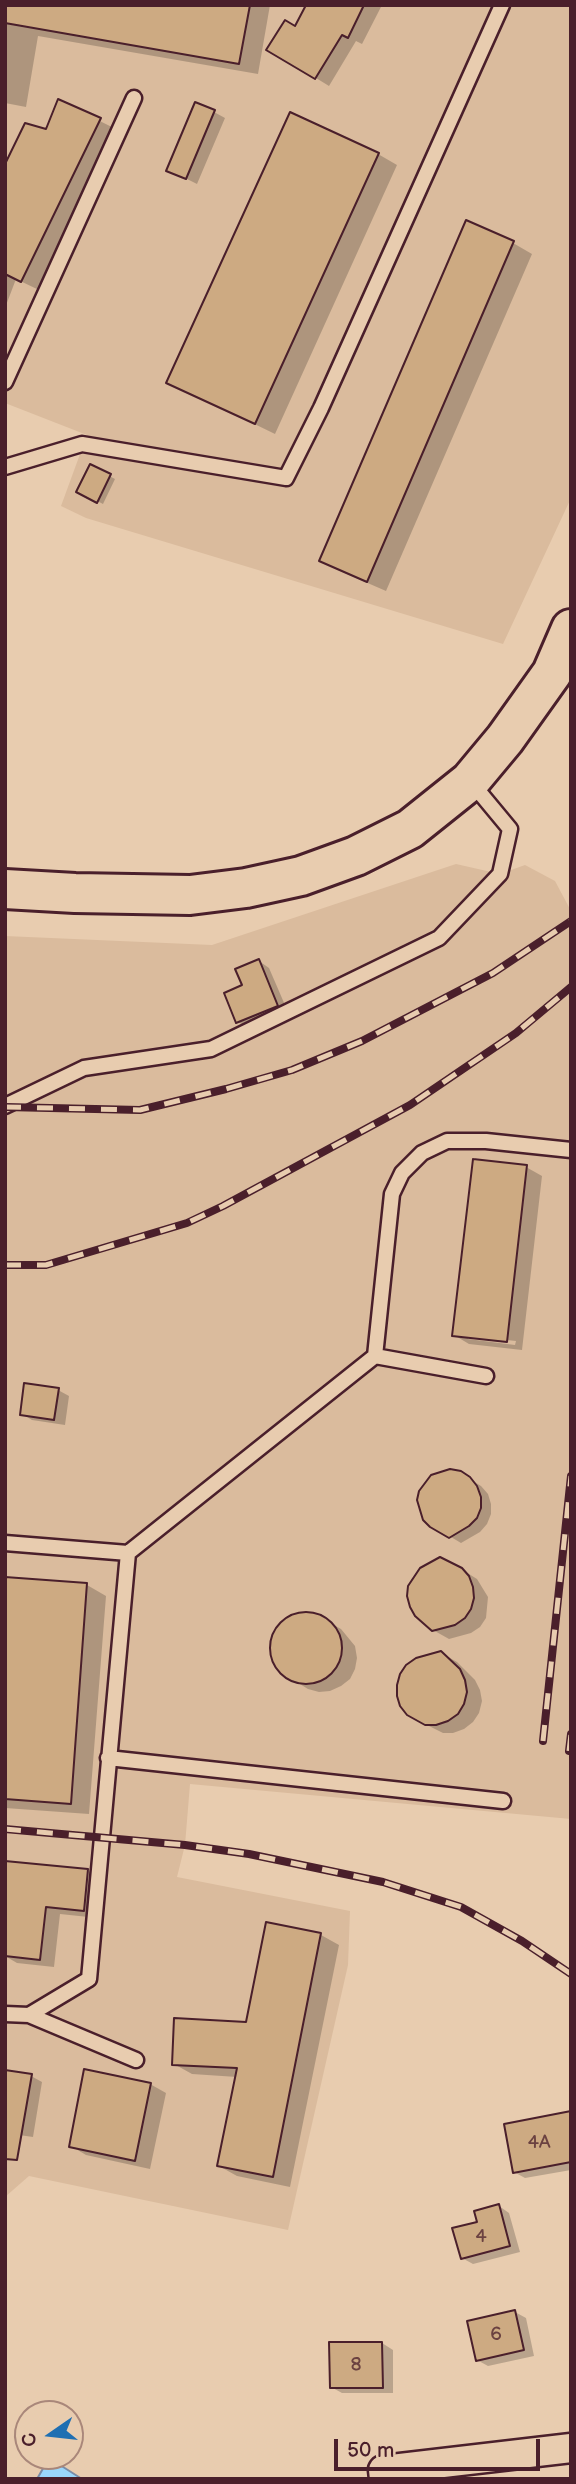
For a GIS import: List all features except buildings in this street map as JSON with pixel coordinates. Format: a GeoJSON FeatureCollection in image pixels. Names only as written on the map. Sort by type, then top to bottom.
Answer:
{"type":"FeatureCollection","features":[{"type":"Feature","properties":{"kind":"main road"},"geometry":{"type":"LineString","coordinates":[[5,889],[190,895],[246,888],[302,876],[356,856],[410,829],[470,781],[505,739],[551,673],[571,629]]}},
{"type":"Feature","properties":{"kind":"street"},"geometry":{"type":"LineString","coordinates":[[384,2479],[383,2470],[571,2448]]}},
{"type":"Feature","properties":{"kind":"lane"},"geometry":{"type":"LineString","coordinates":[[5,467],[82,444],[286,478],[321,408],[502,5]]}},
{"type":"Feature","properties":{"kind":"lane"},"geometry":{"type":"LineString","coordinates":[[5,382],[134,98]]}},
{"type":"Feature","properties":{"kind":"lane"},"geometry":{"type":"LineString","coordinates":[[5,1106],[84,1068],[211,1049],[439,938],[500,874],[510,829],[470,781]]}},
{"type":"Feature","properties":{"kind":"lane"},"geometry":{"type":"LineString","coordinates":[[5,1543],[128,1553],[375,1356],[392,1194],[402,1174],[422,1153],[447,1141],[486,1141],[571,1150]]}},
{"type":"Feature","properties":{"kind":"lane"},"geometry":{"type":"LineString","coordinates":[[375,1356],[486,1376]]}},
{"type":"Feature","properties":{"kind":"lane"},"geometry":{"type":"LineString","coordinates":[[29,2015],[89,1979],[128,1553]]}},
{"type":"Feature","properties":{"kind":"lane"},"geometry":{"type":"LineString","coordinates":[[108,1758],[503,1801]]}},
{"type":"Feature","properties":{"kind":"lane"},"geometry":{"type":"LineString","coordinates":[[5,2014],[29,2015],[136,2060]]}},
{"type":"Feature","properties":{"kind":"shaded area"},"geometry":{"type":"Polygon","coordinates":[[[5,5],[571,5],[571,498],[503,644],[86,518],[61,506],[87,435],[5,403],[5,5]]]}},
{"type":"Feature","properties":{"kind":"shaded area"},"geometry":{"type":"Polygon","coordinates":[[[456,864],[500,874],[525,865],[555,881],[571,911],[571,1819],[190,1784],[185,1845],[177,1877],[350,1911],[348,1965],[288,2230],[29,2176],[5,2197],[5,936],[212,945],[456,864]]]}},
{"type":"Feature","properties":{"kind":"water"},"geometry":{"type":"Polygon","coordinates":[[[42,2470],[68,2470],[82,2479],[37,2479],[42,2470]]]}},
{"type":"Feature","properties":{"kind":"railway"},"geometry":{"type":"LineString","coordinates":[[5,1107],[140,1110],[292,1070],[362,1041],[493,973],[571,921]]}},
{"type":"Feature","properties":{"kind":"railway"},"geometry":{"type":"LineString","coordinates":[[5,1265],[46,1265],[187,1223],[223,1206],[410,1105],[516,1033],[571,987]]}},
{"type":"Feature","properties":{"kind":"railway"},"geometry":{"type":"LineString","coordinates":[[543,1741],[571,1476]]}},
{"type":"Feature","properties":{"kind":"railway"},"geometry":{"type":"LineString","coordinates":[[569,1751],[571,1734]]}},
{"type":"Feature","properties":{"kind":"railway"},"geometry":{"type":"LineString","coordinates":[[5,1829],[185,1845],[249,1854],[383,1882],[461,1907],[522,1941],[571,1974]]}}]}
